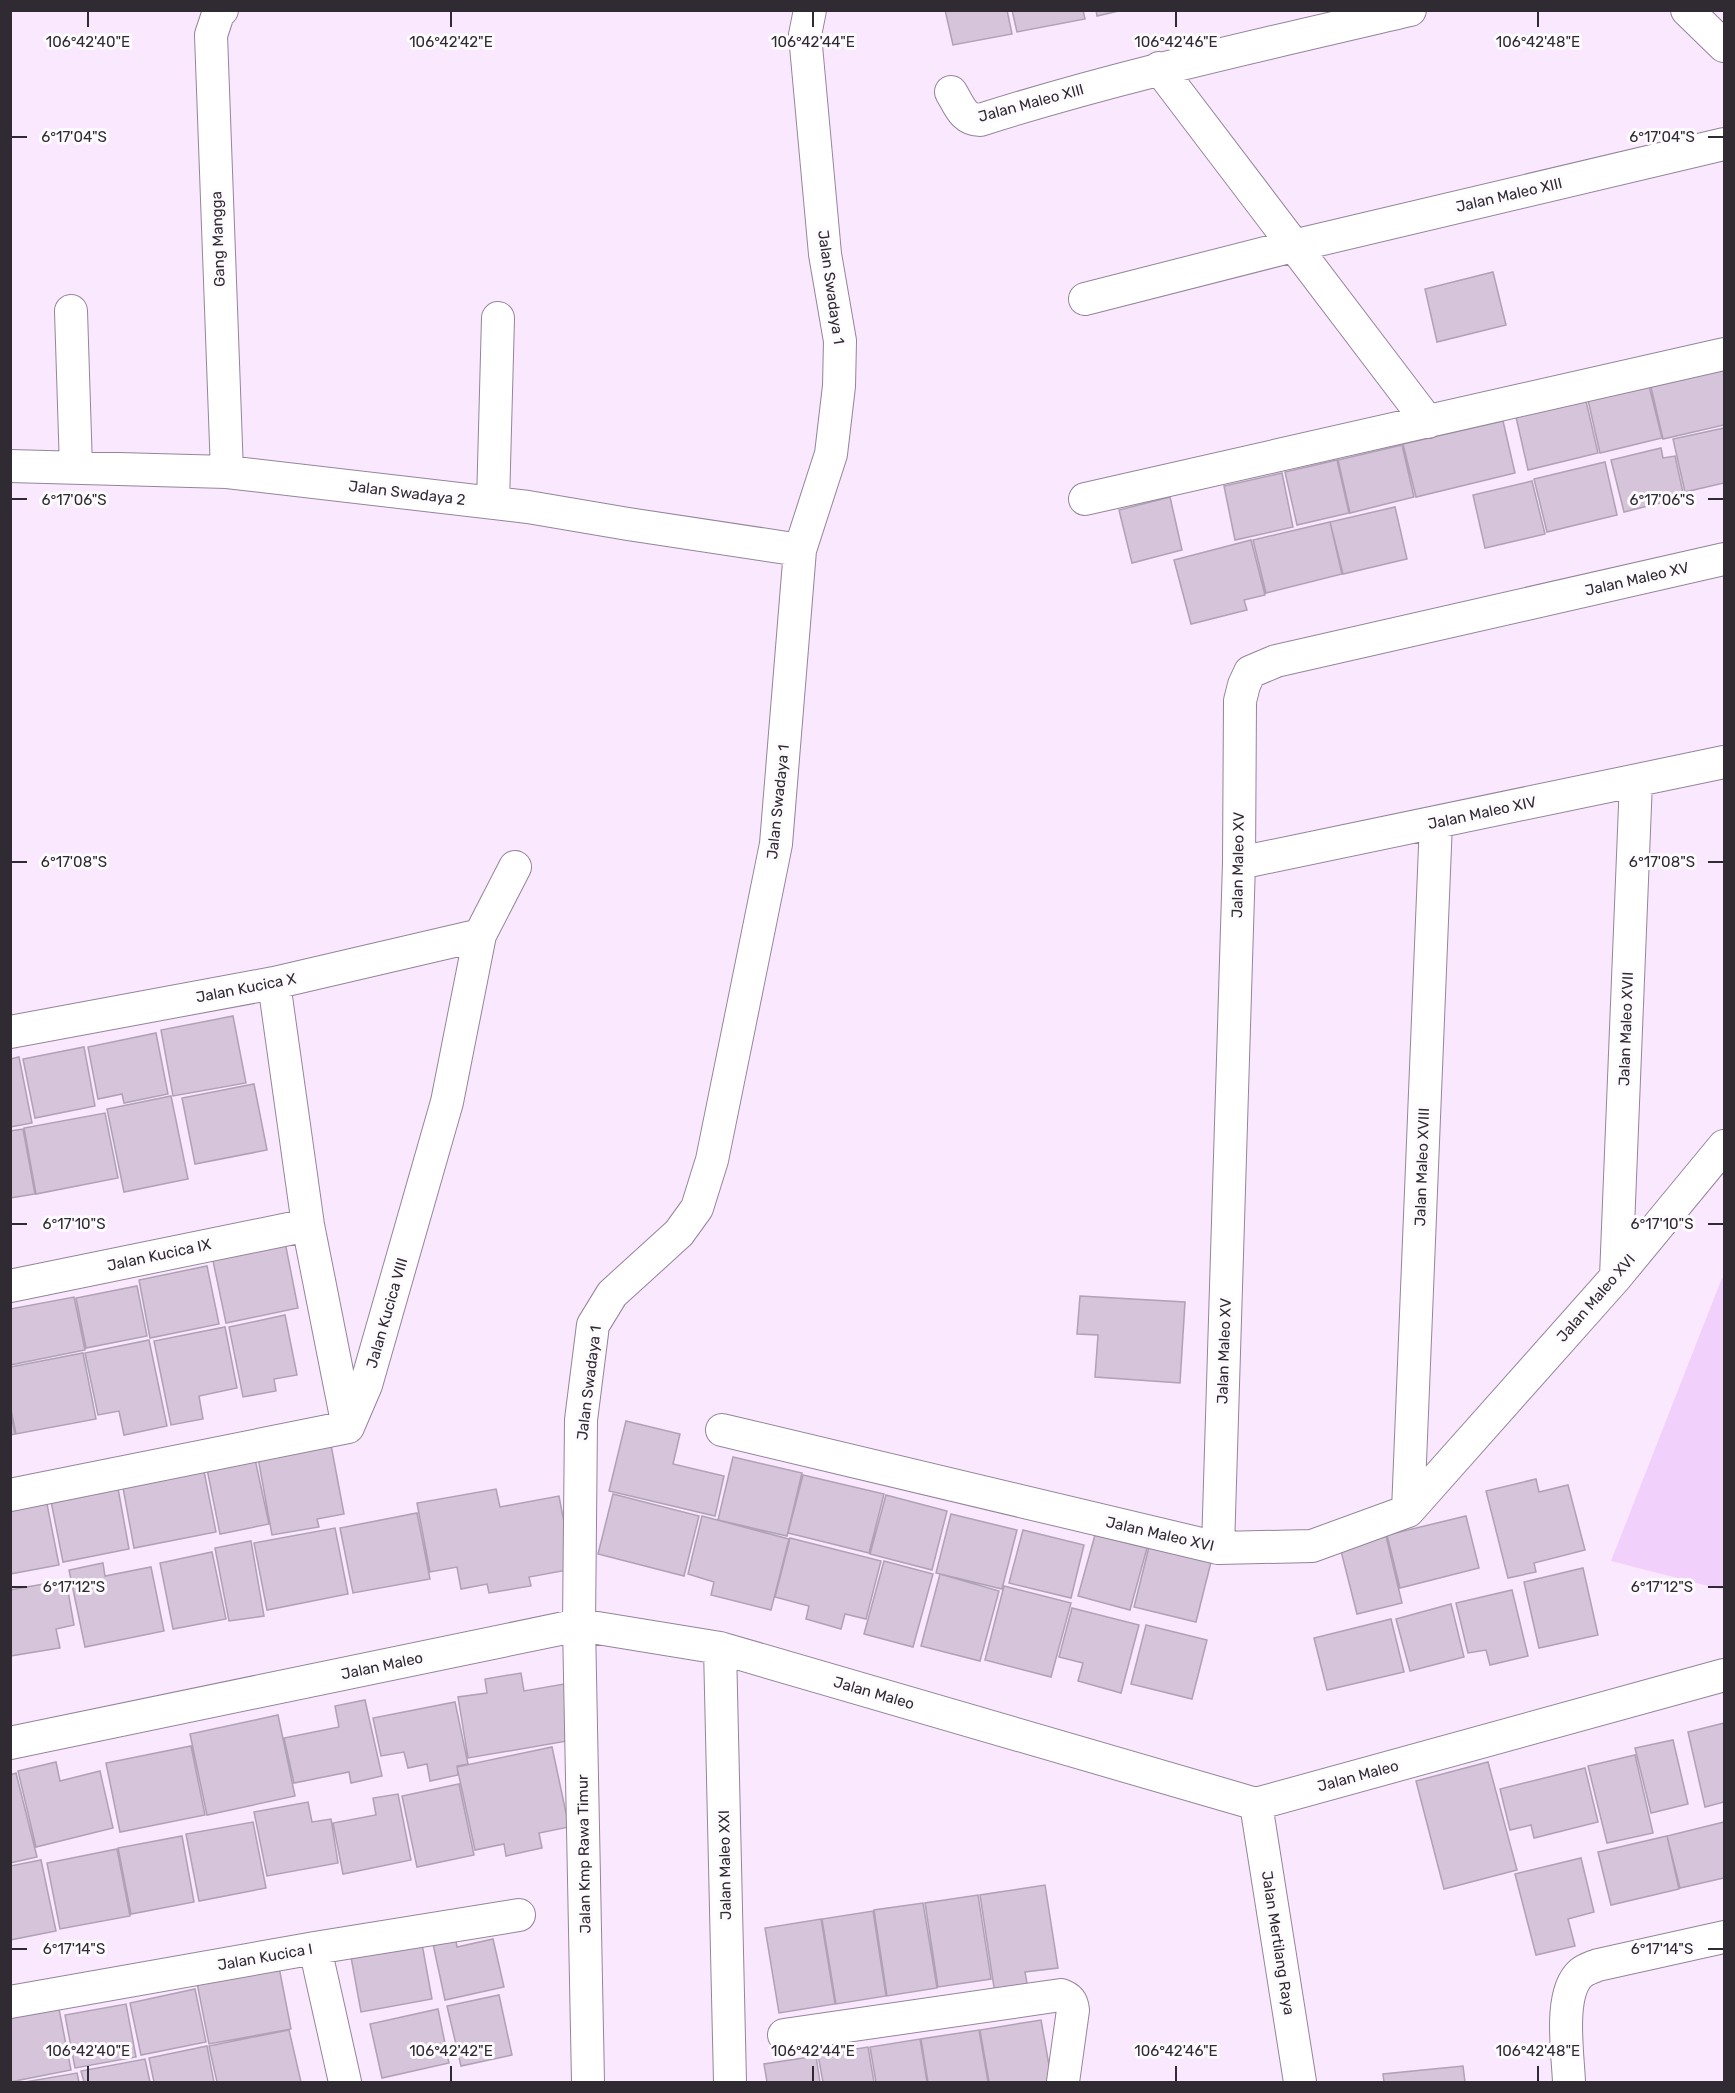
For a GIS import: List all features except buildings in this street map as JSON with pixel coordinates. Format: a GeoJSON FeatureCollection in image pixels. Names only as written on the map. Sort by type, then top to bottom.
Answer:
{"type":"FeatureCollection","features":[{"type":"Feature","properties":{"kind":"street","name":"Gang Mangga"},"geometry":{"type":"LineString","coordinates":[[222,10],[218,14],[210,35],[228,472]]}},
{"type":"Feature","properties":{"kind":"street","name":"Jalan Swadaya 1"},"geometry":{"type":"LineString","coordinates":[[579,1625],[581,1420],[593,1325],[612,1294],[679,1233],[697,1208],[712,1160],[776,844],[800,550],[831,454],[839,386],[840,341],[825,254],[810,103],[805,35],[810,10]]}},
{"type":"Feature","properties":{"kind":"street","name":"Jalan Maleo XIII"},"geometry":{"type":"LineString","coordinates":[[951,92],[966,116],[972,120],[980,120],[1041,100],[1159,68],[1410,10]]}},
{"type":"Feature","properties":{"kind":"street"},"geometry":{"type":"LineString","coordinates":[[1687,10],[1725,46]]}},
{"type":"Feature","properties":{"kind":"street"},"geometry":{"type":"LineString","coordinates":[[1159,68],[1428,422]]}},
{"type":"Feature","properties":{"kind":"street","name":"Jalan Maleo XIII"},"geometry":{"type":"LineString","coordinates":[[1084,299],[1293,246],[1725,144]]}},
{"type":"Feature","properties":{"kind":"street"},"geometry":{"type":"LineString","coordinates":[[71,311],[76,468]]}},
{"type":"Feature","properties":{"kind":"street"},"geometry":{"type":"LineString","coordinates":[[493,503],[498,318]]}},
{"type":"Feature","properties":{"kind":"street"},"geometry":{"type":"LineString","coordinates":[[1085,499],[1725,354]]}},
{"type":"Feature","properties":{"kind":"street","name":"Jalan Swadaya 2"},"geometry":{"type":"LineString","coordinates":[[10,466],[228,472],[493,503],[800,550]]}},
{"type":"Feature","properties":{"kind":"street","name":"Jalan Maleo XV"},"geometry":{"type":"LineString","coordinates":[[1218,1548],[1239,863],[1240,701],[1250,672],[1276,661],[1725,559]]}},
{"type":"Feature","properties":{"kind":"street","name":"Jalan Maleo XIV"},"geometry":{"type":"LineString","coordinates":[[1239,863],[1725,762]]}},
{"type":"Feature","properties":{"kind":"street","name":"Jalan Maleo XVII"},"geometry":{"type":"LineString","coordinates":[[1616,1277],[1636,781]]}},
{"type":"Feature","properties":{"kind":"street","name":"Jalan Maleo XVIII"},"geometry":{"type":"LineString","coordinates":[[1408,1511],[1436,822]]}},
{"type":"Feature","properties":{"kind":"street","name":"Jalan Kucica VIII"},"geometry":{"type":"LineString","coordinates":[[348,1427],[366,1385],[447,1101],[480,934],[515,867]]}},
{"type":"Feature","properties":{"kind":"street","name":"Jalan Kucica X"},"geometry":{"type":"LineString","coordinates":[[10,1032],[274,983],[480,934]]}},
{"type":"Feature","properties":{"kind":"street"},"geometry":{"type":"LineString","coordinates":[[10,1495],[348,1427],[308,1225],[274,983]]}},
{"type":"Feature","properties":{"kind":"street","name":"Jalan Maleo XVI"},"geometry":{"type":"LineString","coordinates":[[722,1430],[1218,1548],[1312,1546],[1408,1511],[1616,1277],[1725,1146]]}},
{"type":"Feature","properties":{"kind":"street","name":"Jalan Kucica IX"},"geometry":{"type":"LineString","coordinates":[[10,1286],[308,1225]]}},
{"type":"Feature","properties":{"kind":"street","name":"Jalan Maleo"},"geometry":{"type":"LineString","coordinates":[[10,1743],[579,1625],[720,1648],[1256,1804],[1725,1675]]}},
{"type":"Feature","properties":{"kind":"street","name":"Jalan Kmp Rawa Timur"},"geometry":{"type":"LineString","coordinates":[[579,1625],[588,2082]]}},
{"type":"Feature","properties":{"kind":"street","name":"Jalan Maleo XXI"},"geometry":{"type":"LineString","coordinates":[[720,1648],[730,2082]]}},
{"type":"Feature","properties":{"kind":"street","name":"Jalan Mertilang Raya"},"geometry":{"type":"LineString","coordinates":[[1256,1804],[1300,2082]]}},
{"type":"Feature","properties":{"kind":"street","name":"Jalan Kucica I"},"geometry":{"type":"LineString","coordinates":[[10,2002],[315,1948],[519,1915]]}},
{"type":"Feature","properties":{"kind":"street"},"geometry":{"type":"LineString","coordinates":[[1569,2082],[1567,2006],[1571,1987],[1582,1972],[1598,1965],[1725,1937]]}},
{"type":"Feature","properties":{"kind":"street"},"geometry":{"type":"LineString","coordinates":[[315,1948],[345,2082]]}},
{"type":"Feature","properties":{"kind":"street"},"geometry":{"type":"LineString","coordinates":[[784,2035],[1061,1995],[1068,1997],[1073,2010],[1063,2082]]}},
{"type":"Feature","properties":{"kind":"shaded area"},"geometry":{"type":"Polygon","coordinates":[[[1722,1278],[1724,1279],[1724,1590],[1611,1561],[1722,1278]]]}}]}
